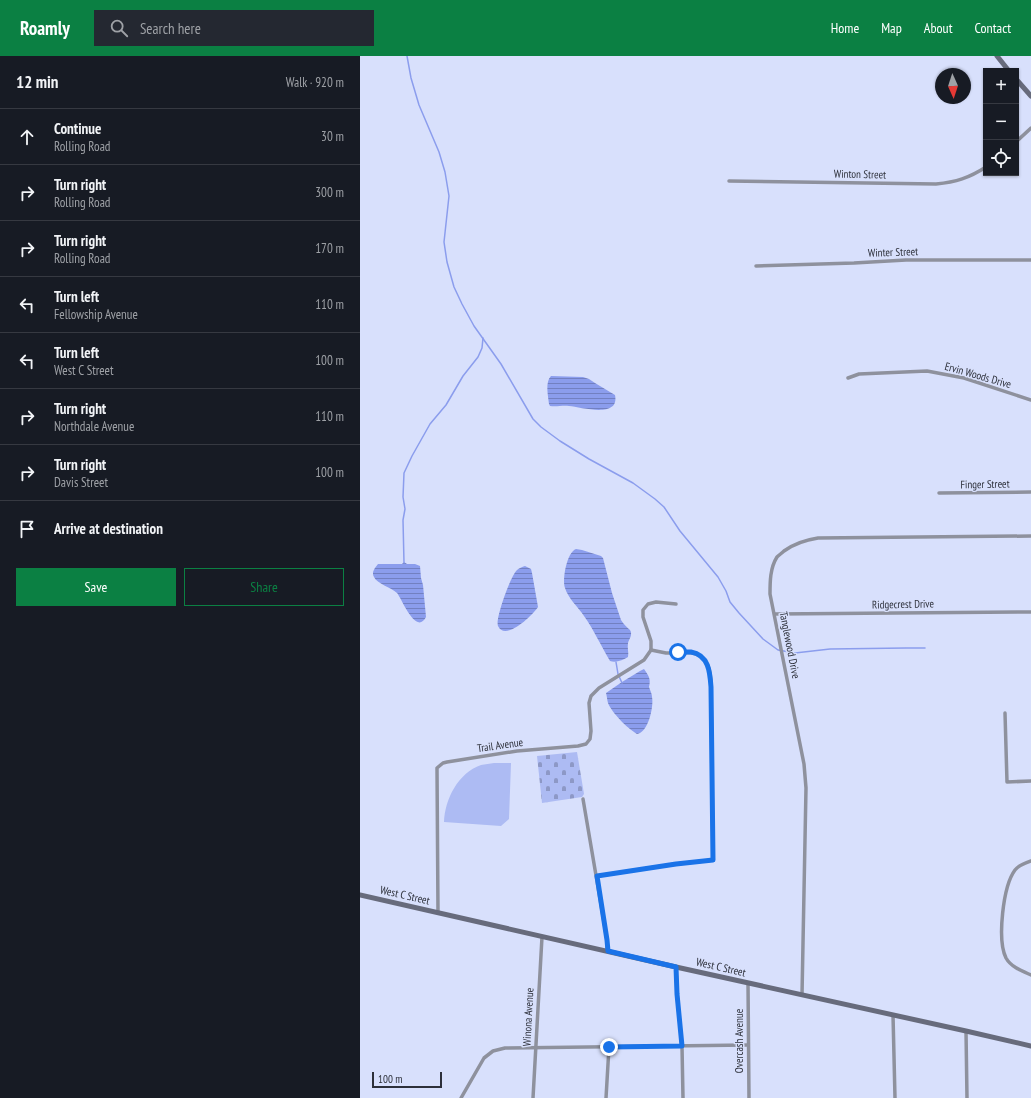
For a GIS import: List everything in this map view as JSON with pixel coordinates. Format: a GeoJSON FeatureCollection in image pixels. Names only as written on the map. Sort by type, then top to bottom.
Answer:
{"type":"FeatureCollection","features":[{"type":"Feature","properties":{"kind":"main road"},"geometry":{"type":"LineString","coordinates":[[997,56],[1007,68]]}},
{"type":"Feature","properties":{"kind":"main road"},"geometry":{"type":"LineString","coordinates":[[1019,82],[1031,96]]}},
{"type":"Feature","properties":{"kind":"main road","name":"West C Street"},"geometry":{"type":"LineString","coordinates":[[360,895],[1031,1046]]}},
{"type":"Feature","properties":{"kind":"street"},"geometry":{"type":"LineString","coordinates":[[1018,140],[1031,128]]}},
{"type":"Feature","properties":{"kind":"street","name":"Winton Street"},"geometry":{"type":"LineString","coordinates":[[729,181],[936,184],[949,183],[962,179],[975,174],[983,168]]}},
{"type":"Feature","properties":{"kind":"street","name":"Winter Street"},"geometry":{"type":"LineString","coordinates":[[756,266],[906,260],[1031,260]]}},
{"type":"Feature","properties":{"kind":"street","name":"Ervin Woods Drive"},"geometry":{"type":"LineString","coordinates":[[848,378],[859,374],[927,371],[964,378],[1031,400]]}},
{"type":"Feature","properties":{"kind":"street","name":"Finger Street"},"geometry":{"type":"LineString","coordinates":[[939,493],[1031,492]]}},
{"type":"Feature","properties":{"kind":"street","name":"Tanglewood Drive"},"geometry":{"type":"LineString","coordinates":[[802,995],[806,788],[804,764],[770,588],[772,569],[777,557],[791,546],[805,540],[818,538],[1031,536]]}},
{"type":"Feature","properties":{"kind":"street"},"geometry":{"type":"LineString","coordinates":[[597,876],[713,860],[711,687],[708,666],[699,655],[690,652],[666,653],[651,650],[651,641],[644,617],[643,610],[648,604],[656,602],[676,604]]}},
{"type":"Feature","properties":{"kind":"street","name":"Ridgecrest Drive"},"geometry":{"type":"LineString","coordinates":[[774,614],[1031,612]]}},
{"type":"Feature","properties":{"kind":"street","name":"Trail Avenue"},"geometry":{"type":"LineString","coordinates":[[438,913],[437,768],[443,763],[447,762],[517,751],[586,744],[590,739],[591,731],[589,703],[591,696],[599,688],[644,660],[651,650]]}},
{"type":"Feature","properties":{"kind":"street"},"geometry":{"type":"LineString","coordinates":[[1005,712],[1007,782],[1031,781]]}},
{"type":"Feature","properties":{"kind":"street"},"geometry":{"type":"LineString","coordinates":[[583,799],[597,876],[608,951]]}},
{"type":"Feature","properties":{"kind":"street"},"geometry":{"type":"LineString","coordinates":[[1031,861],[1016,868],[1011,877],[1004,903],[1001,937],[1002,948],[1006,958],[1012,966],[1031,975]]}},
{"type":"Feature","properties":{"kind":"street","name":"Winona Avenue"},"geometry":{"type":"LineString","coordinates":[[533,1098],[542,937]]}},
{"type":"Feature","properties":{"kind":"street"},"geometry":{"type":"LineString","coordinates":[[676,967],[682,1046],[683,1098]]}},
{"type":"Feature","properties":{"kind":"street","name":"Overcash Avenue"},"geometry":{"type":"LineString","coordinates":[[748,983],[749,1098]]}},
{"type":"Feature","properties":{"kind":"street"},"geometry":{"type":"LineString","coordinates":[[893,1015],[895,1098]]}},
{"type":"Feature","properties":{"kind":"street"},"geometry":{"type":"LineString","coordinates":[[966,1031],[967,1098]]}},
{"type":"Feature","properties":{"kind":"street"},"geometry":{"type":"LineString","coordinates":[[461,1098],[484,1058],[493,1051],[505,1048],[748,1045]]}},
{"type":"Feature","properties":{"kind":"street"},"geometry":{"type":"LineString","coordinates":[[606,1098],[609,1047]]}},
{"type":"Feature","properties":{"kind":"green space"},"geometry":{"type":"Polygon","coordinates":[[[577,752],[584,794],[582,797],[542,803],[537,756],[577,752]]]}},
{"type":"Feature","properties":{"kind":"green space"},"geometry":{"type":"Polygon","coordinates":[[[511,763],[509,819],[501,826],[444,822],[450,796],[459,780],[473,769],[481,765],[511,763]]]}},
{"type":"Feature","properties":{"kind":"shaded area"},"geometry":{"type":"Polygon","coordinates":[[[551,376],[583,377],[589,379],[615,395],[615,402],[612,407],[598,410],[567,406],[550,406],[547,385],[551,376]]]}},
{"type":"Feature","properties":{"kind":"shaded area"},"geometry":{"type":"Polygon","coordinates":[[[576,549],[601,556],[603,558],[621,620],[631,632],[628,641],[628,657],[624,659],[612,662],[610,661],[588,621],[566,592],[564,579],[566,566],[570,555],[576,549]]]}},
{"type":"Feature","properties":{"kind":"shaded area"},"geometry":{"type":"Polygon","coordinates":[[[404,562],[407,564],[415,564],[420,566],[426,617],[422,622],[418,622],[414,619],[397,593],[378,582],[373,575],[378,564],[402,564],[404,562]]]}},
{"type":"Feature","properties":{"kind":"shaded area"},"geometry":{"type":"Polygon","coordinates":[[[525,566],[531,569],[538,607],[531,616],[519,626],[506,631],[502,630],[498,626],[498,622],[504,597],[514,574],[517,570],[525,566]]]}},
{"type":"Feature","properties":{"kind":"shaded area"},"geometry":{"type":"Polygon","coordinates":[[[644,669],[650,680],[649,687],[652,696],[652,707],[647,724],[641,733],[637,734],[616,716],[608,703],[606,693],[644,669]]]}},
{"type":"Feature","properties":{"kind":"waterway"},"geometry":{"type":"LineString","coordinates":[[407,56],[411,78],[419,105],[439,152],[445,172],[449,196],[444,242],[447,262],[454,287],[474,326],[501,364],[533,419],[560,441],[633,483],[664,507],[680,531],[718,577],[730,602],[763,639],[778,650],[795,653],[830,649],[925,648]]}},
{"type":"Feature","properties":{"kind":"waterway"},"geometry":{"type":"LineString","coordinates":[[404,563],[404,473],[430,424],[446,405],[463,376],[478,357],[482,348],[483,338]]}},
{"type":"Feature","properties":{"kind":"waterway"},"geometry":{"type":"LineString","coordinates":[[616,662],[618,674],[622,683]]}},
{"type":"Feature","properties":{"kind":"route"},"geometry":{"type":"LineString","coordinates":[[609,1047],[682,1046],[676,967],[608,951],[597,876],[713,860],[710,674],[708,666],[699,655],[690,652],[678,652]]}}]}
